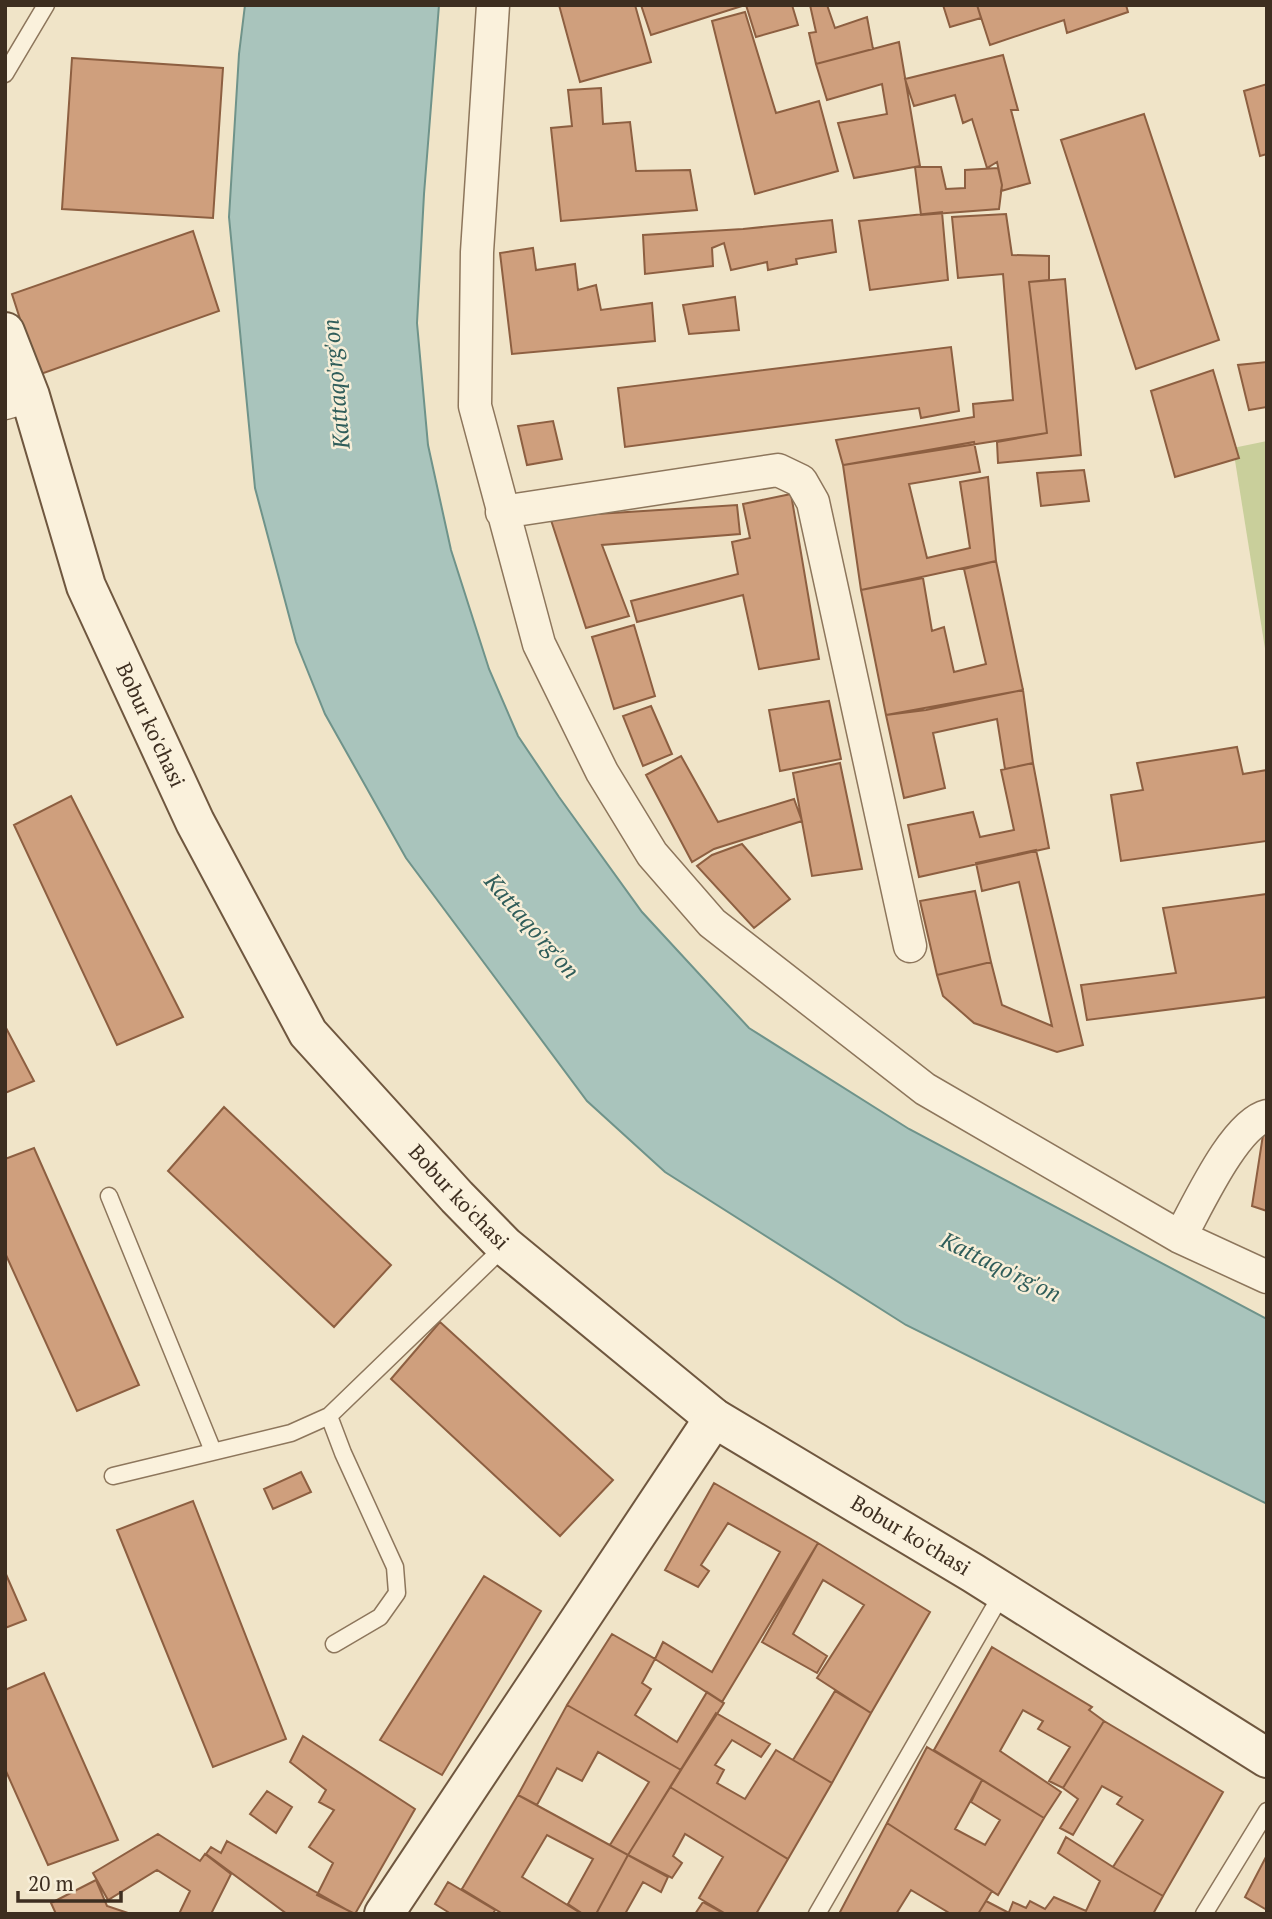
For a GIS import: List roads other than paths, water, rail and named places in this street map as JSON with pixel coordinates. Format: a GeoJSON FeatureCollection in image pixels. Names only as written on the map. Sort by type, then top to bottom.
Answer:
{"type":"FeatureCollection","features":[{"type":"Feature","properties":{"kind":"street"},"geometry":{"type":"LineString","coordinates":[[493,5],[477,252],[475,406],[539,644],[602,772],[652,854],[712,923],[925,1089],[1181,1237],[1267,1277]]}},
{"type":"Feature","properties":{"kind":"street","name":"Bobur ko'chasi"},"geometry":{"type":"LineString","coordinates":[[5,332],[18,400],[86,586],[195,822],[308,1032],[457,1197],[505,1246],[714,1418],[1003,1592],[1267,1758]]}},
{"type":"Feature","properties":{"kind":"street"},"geometry":{"type":"LineString","coordinates":[[502,512],[778,470],[801,481],[813,502],[910,946]]}},
{"type":"Feature","properties":{"kind":"street"},"geometry":{"type":"LineString","coordinates":[[1181,1237],[1234,1142],[1257,1118],[1267,1116]]}},
{"type":"Feature","properties":{"kind":"street"},"geometry":{"type":"LineString","coordinates":[[384,1914],[714,1418]]}},
{"type":"Feature","properties":{"kind":"lane"},"geometry":{"type":"LineString","coordinates":[[5,74],[46,5]]}},
{"type":"Feature","properties":{"kind":"lane"},"geometry":{"type":"LineString","coordinates":[[108,1196],[213,1451]]}},
{"type":"Feature","properties":{"kind":"lane"},"geometry":{"type":"LineString","coordinates":[[113,1476],[290,1433],[330,1416],[505,1246]]}},
{"type":"Feature","properties":{"kind":"lane"},"geometry":{"type":"LineString","coordinates":[[330,1416],[343,1453],[395,1567],[397,1593],[380,1616],[334,1644]]}},
{"type":"Feature","properties":{"kind":"lane"},"geometry":{"type":"LineString","coordinates":[[817,1914],[1003,1592]]}},
{"type":"Feature","properties":{"kind":"lane"},"geometry":{"type":"LineString","coordinates":[[1204,1914],[1267,1811]]}},
{"type":"Feature","properties":{"kind":"water","name":"Kattaqo'rg'on"},"geometry":{"type":"Polygon","coordinates":[[[245,5],[439,5],[417,323],[428,445],[451,550],[489,669],[518,736],[559,797],[642,912],[749,1028],[909,1129],[1267,1319],[1267,1504],[906,1325],[665,1172],[587,1101],[406,858],[325,714],[296,642],[255,488],[229,217],[239,54],[245,5]]]}}]}
